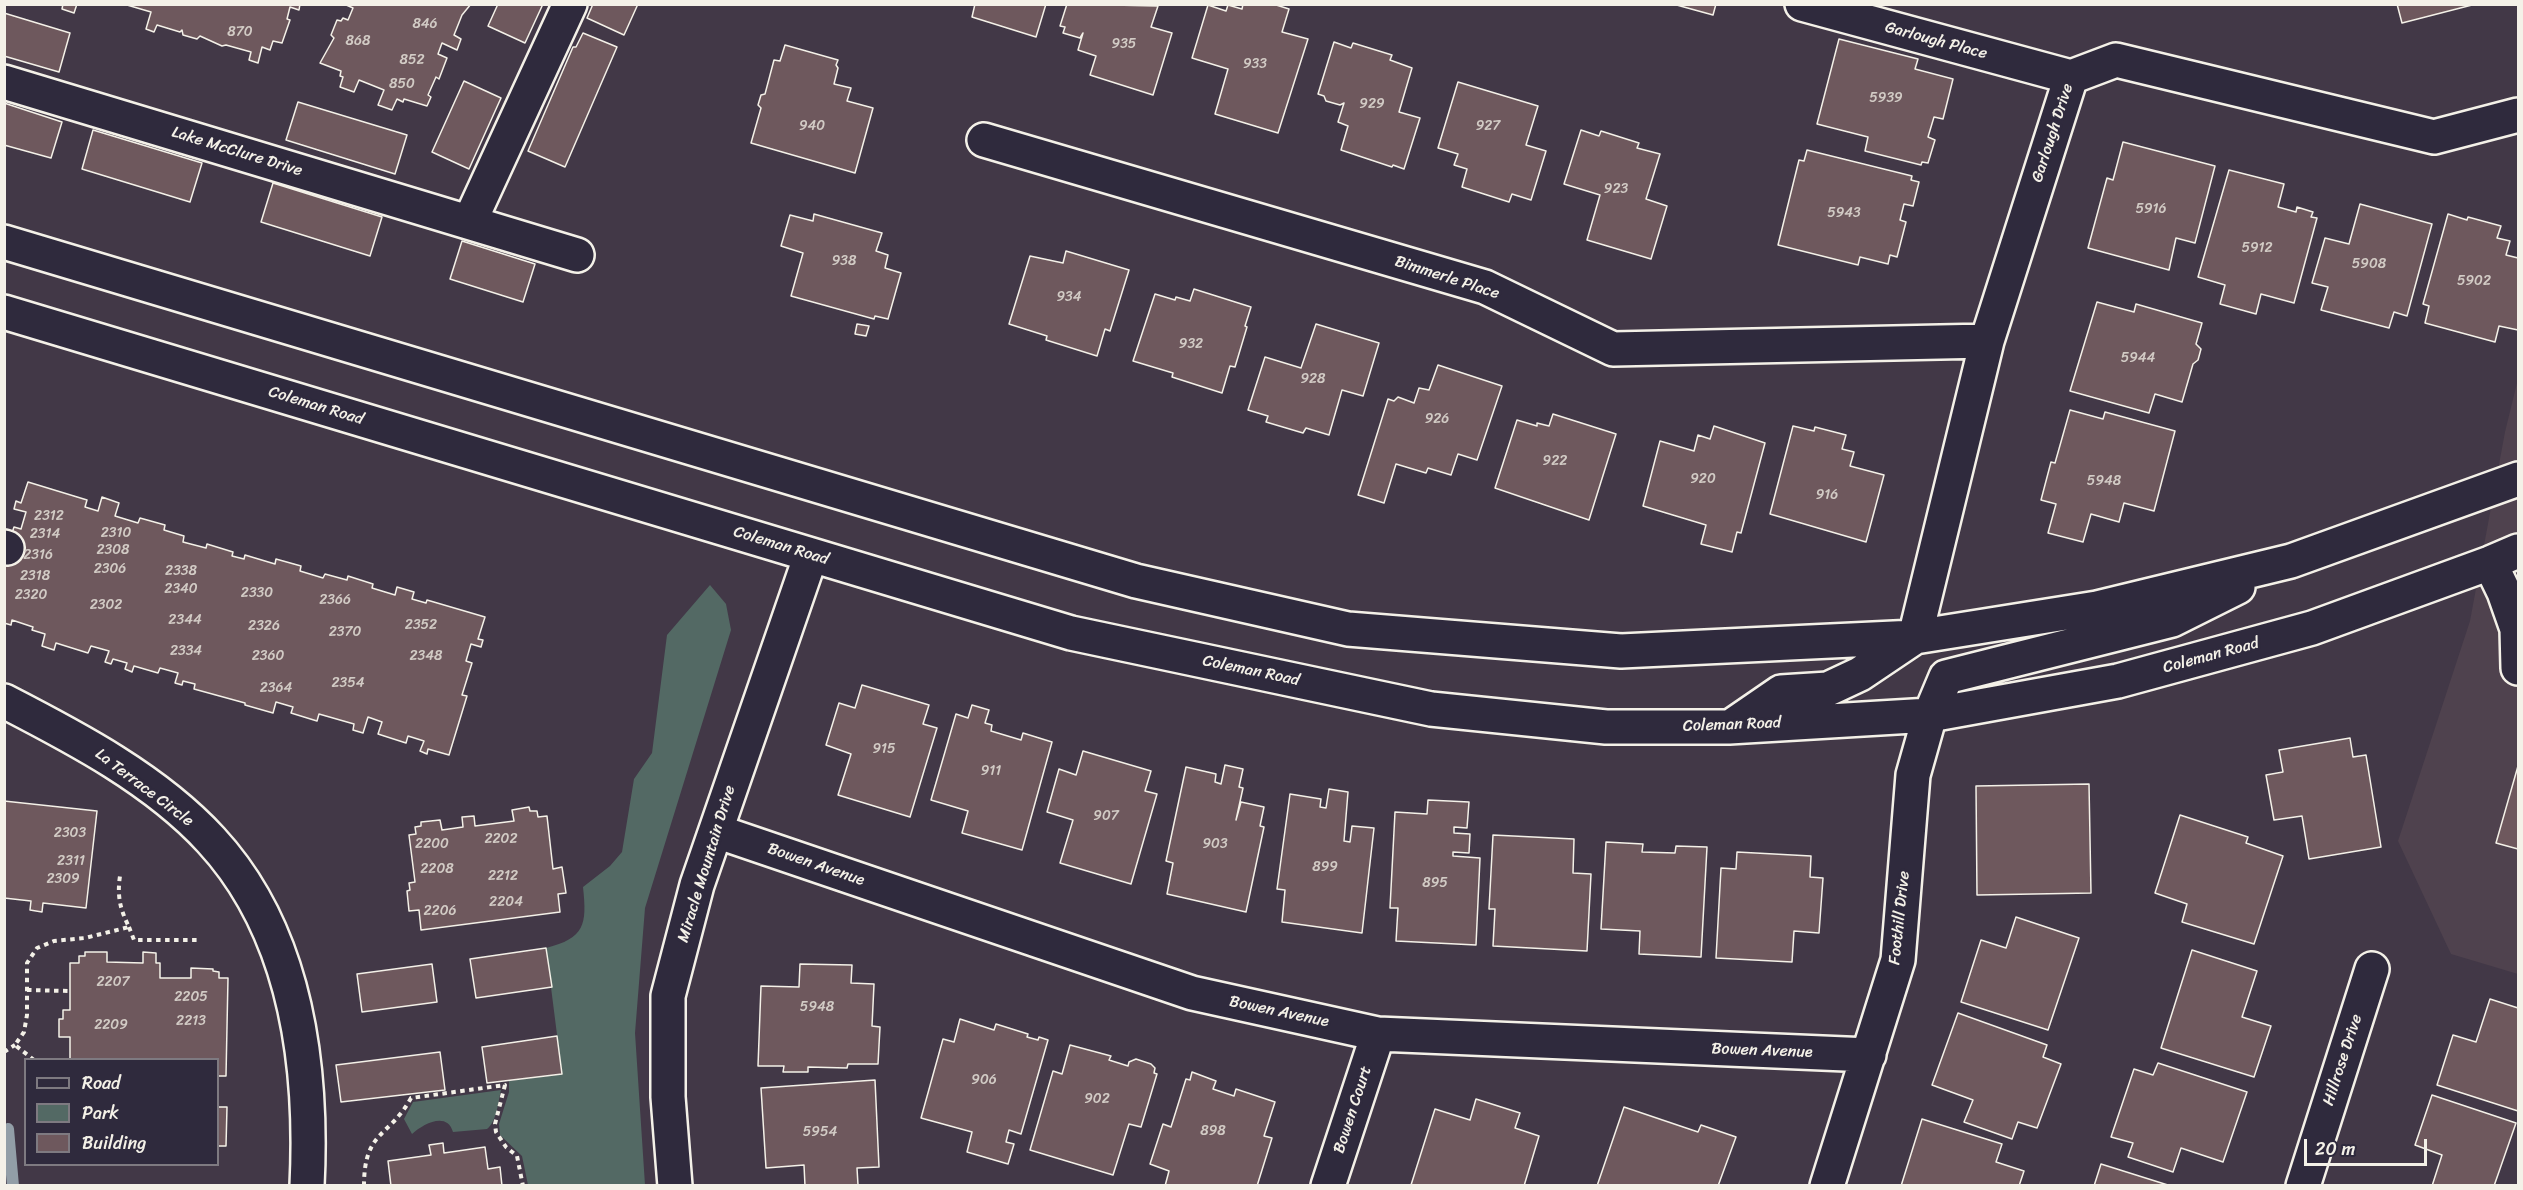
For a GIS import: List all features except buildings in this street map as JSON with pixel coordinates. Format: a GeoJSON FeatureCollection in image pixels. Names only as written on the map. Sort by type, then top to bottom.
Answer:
{"type":"FeatureCollection","features":[{"type":"Feature","properties":{"kind":"street"},"geometry":{"type":"LineString","coordinates":[[470,221],[570,4]]}},
{"type":"Feature","properties":{"kind":"street","name":"Garlough Place"},"geometry":{"type":"LineString","coordinates":[[1802,4],[2071,77]]}},
{"type":"Feature","properties":{"kind":"street","name":"Garlough Drive"},"geometry":{"type":"LineString","coordinates":[[1915,637],[1987,340],[2071,77],[2116,60],[2434,137],[2518,115]]}},
{"type":"Feature","properties":{"kind":"street","name":"Lake McClure Drive"},"geometry":{"type":"LineString","coordinates":[[4,82],[577,255]]}},
{"type":"Feature","properties":{"kind":"street","name":"Bimmerle Place"},"geometry":{"type":"LineString","coordinates":[[984,140],[1485,287],[1614,349],[1987,340]]}},
{"type":"Feature","properties":{"kind":"street"},"geometry":{"type":"LineString","coordinates":[[4,242],[1136,581],[1348,629],[1621,651],[1915,637],[2097,608],[2291,561],[2518,479]]}},
{"type":"Feature","properties":{"kind":"street","name":"Coleman Road"},"geometry":{"type":"LineString","coordinates":[[4,312],[1071,633],[1431,709],[1606,727],[1729,727],[1929,715],[2118,681],[2312,628],[2504,557]]}},
{"type":"Feature","properties":{"kind":"street","name":"Miracle Mountain Drive"},"geometry":{"type":"LineString","coordinates":[[675,1185],[668,1097],[668,996],[697,885],[811,555]]}},
{"type":"Feature","properties":{"kind":"street"},"geometry":{"type":"LineString","coordinates":[[2504,557],[2504,592],[2517,629],[2518,668]]}},
{"type":"Feature","properties":{"kind":"street","name":"Foothill Drive"},"geometry":{"type":"LineString","coordinates":[[1827,1185],[1898,960],[1913,775],[1929,715],[1946,677],[2172,620],[2291,561]]}},
{"type":"Feature","properties":{"kind":"street"},"geometry":{"type":"LineString","coordinates":[[1729,727],[1781,692],[1828,689],[1860,675],[1915,637]]}},
{"type":"Feature","properties":{"kind":"street","name":"La Terrace Circle"},"geometry":{"type":"LineString","coordinates":[[4,701],[56,728],[138,779],[176,808],[210,839],[240,875],[286,970],[305,1070],[307,1185]]}},
{"type":"Feature","properties":{"kind":"street","name":"Bowen Avenue"},"geometry":{"type":"LineString","coordinates":[[716,831],[1192,993],[1378,1034],[1869,1055]]}},
{"type":"Feature","properties":{"kind":"street","name":"Hillrose Drive"},"geometry":{"type":"LineString","coordinates":[[2303,1185],[2372,969]]}},
{"type":"Feature","properties":{"kind":"street","name":"Bowen Court"},"geometry":{"type":"LineString","coordinates":[[1328,1185],[1378,1034]]}},
{"type":"Feature","properties":{"kind":"path"},"geometry":{"type":"LineString","coordinates":[[120,876],[117,893],[134,940],[200,940]]}},
{"type":"Feature","properties":{"kind":"path"},"geometry":{"type":"LineString","coordinates":[[4,1052],[15,1045],[24,1032],[27,1015],[27,963],[37,948],[54,941],[85,938],[129,927]]}},
{"type":"Feature","properties":{"kind":"path"},"geometry":{"type":"LineString","coordinates":[[27,990],[70,991]]}},
{"type":"Feature","properties":{"kind":"path"},"geometry":{"type":"LineString","coordinates":[[15,1045],[33,1058]]}},
{"type":"Feature","properties":{"kind":"path"},"geometry":{"type":"LineString","coordinates":[[364,1185],[364,1164],[369,1149],[378,1135],[404,1110],[411,1098],[505,1085],[495,1124],[496,1132],[506,1147],[517,1156],[523,1185]]}},
{"type":"Feature","properties":{"kind":"shaded area"},"geometry":{"type":"Polygon","coordinates":[[[2518,379],[2518,974],[2451,954],[2398,841],[2470,621],[2505,432],[2518,379]]]}},
{"type":"Feature","properties":{"kind":"green space"},"geometry":{"type":"Polygon","coordinates":[[[710,585],[726,604],[731,630],[645,908],[635,1033],[645,1185],[528,1185],[522,1156],[500,1135],[499,1124],[509,1092],[509,1081],[562,1074],[546,948],[569,940],[581,928],[584,911],[583,887],[610,866],[622,852],[634,779],[652,753],[667,635],[710,585]]]}},
{"type":"Feature","properties":{"kind":"green space"},"geometry":{"type":"Polygon","coordinates":[[[501,1090],[495,1116],[487,1129],[453,1132],[446,1122],[434,1121],[412,1134],[404,1119],[413,1102],[501,1090]]]}},
{"type":"Feature","properties":{"kind":"waterway"},"geometry":{"type":"LineString","coordinates":[[8,1129],[13,1186]]}}]}
